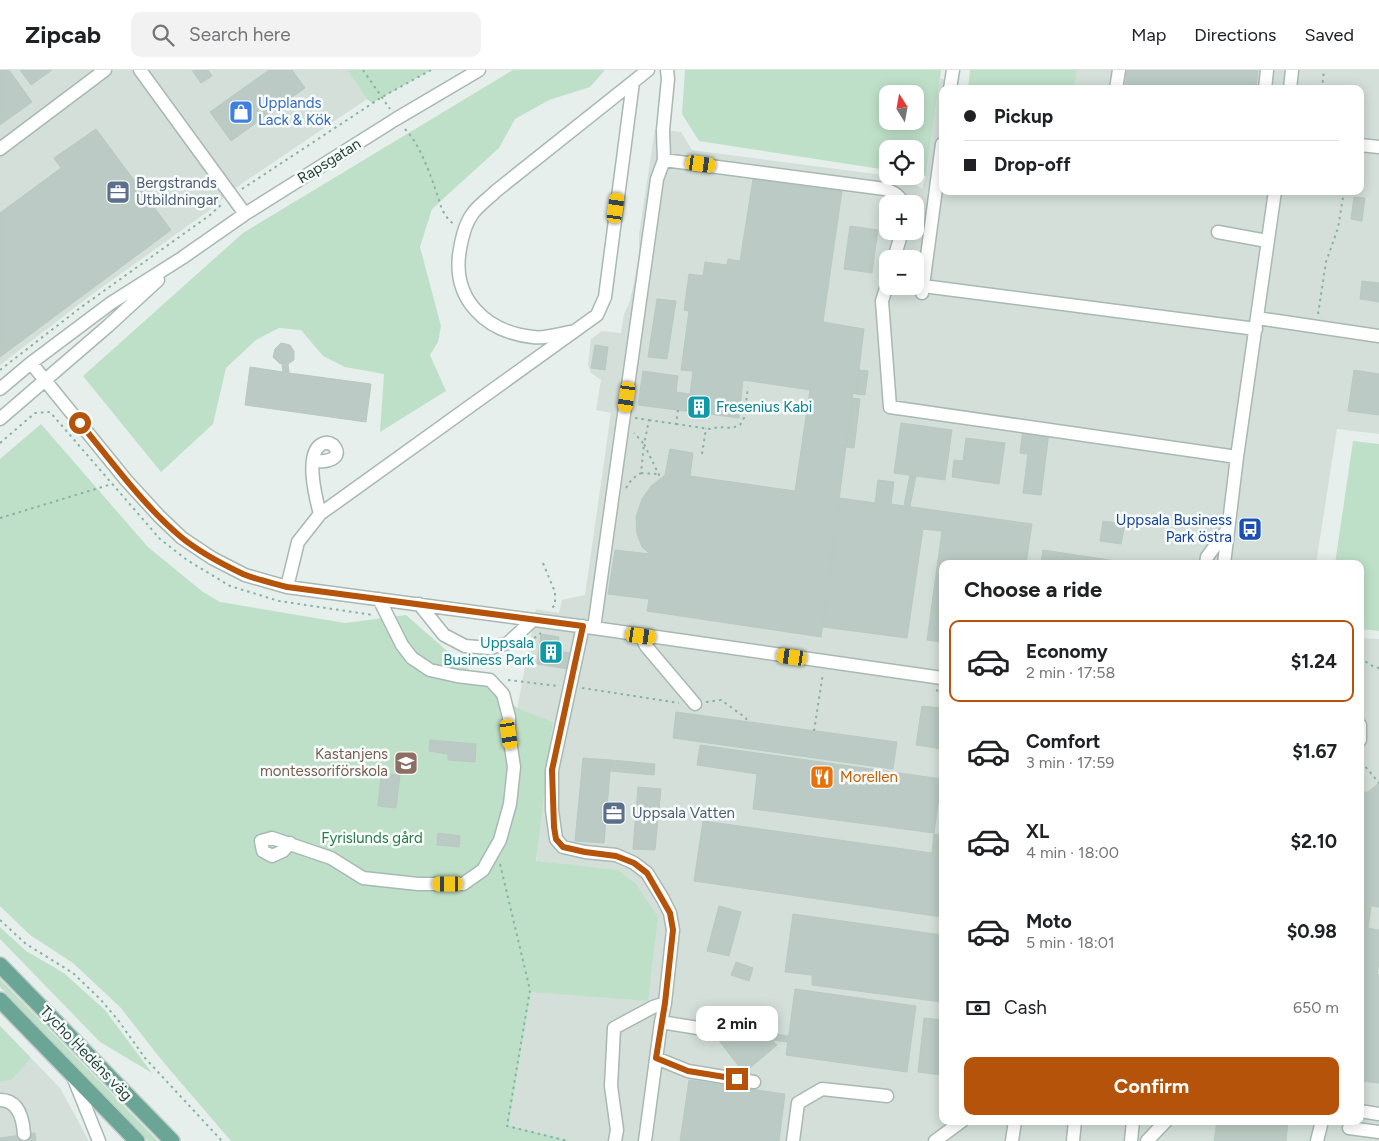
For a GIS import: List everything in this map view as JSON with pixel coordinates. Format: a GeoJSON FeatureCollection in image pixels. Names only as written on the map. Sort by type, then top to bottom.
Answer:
{"type":"FeatureCollection","features":[{"type":"Feature","properties":{"kind":"main road","name":"Tycho Hedéns väg"},"geometry":{"type":"LineString","coordinates":[[0,965],[172,1141]]}},
{"type":"Feature","properties":{"kind":"main road","name":"Tycho Hedéns väg"},"geometry":{"type":"LineString","coordinates":[[0,1000],[137,1141]]}},
{"type":"Feature","properties":{"kind":"street"},"geometry":{"type":"LineString","coordinates":[[0,149],[105,70]]}},
{"type":"Feature","properties":{"kind":"street"},"geometry":{"type":"LineString","coordinates":[[140,70],[245,214]]}},
{"type":"Feature","properties":{"kind":"street","name":"Rapsgatan"},"geometry":{"type":"LineString","coordinates":[[0,389],[31,363],[111,303],[182,258],[245,214],[396,119],[479,70]]}},
{"type":"Feature","properties":{"kind":"street"},"geometry":{"type":"LineString","coordinates":[[573,332],[534,338],[506,331],[486,321],[470,304],[460,284],[458,261],[465,232],[473,213],[496,191],[648,70]]}},
{"type":"Feature","properties":{"kind":"street"},"geometry":{"type":"LineString","coordinates":[[646,1141],[673,930],[670,913],[647,873],[634,863],[616,856],[563,847],[556,839],[552,810],[552,770],[570,688],[589,627],[624,419],[657,179],[664,160],[663,130],[668,70]]}},
{"type":"Feature","properties":{"kind":"street"},"geometry":{"type":"LineString","coordinates":[[951,85],[953,70]]}},
{"type":"Feature","properties":{"kind":"street"},"geometry":{"type":"LineString","coordinates":[[1117,85],[1119,70]]}},
{"type":"Feature","properties":{"kind":"street"},"geometry":{"type":"LineString","coordinates":[[1265,85],[1267,70]]}},
{"type":"Feature","properties":{"kind":"street"},"geometry":{"type":"LineString","coordinates":[[1290,85],[1292,70]]}},
{"type":"Feature","properties":{"kind":"street"},"geometry":{"type":"LineString","coordinates":[[287,587],[298,542],[320,514],[597,316],[605,297],[633,82]]}},
{"type":"Feature","properties":{"kind":"street"},"geometry":{"type":"LineString","coordinates":[[1364,145],[1379,147]]}},
{"type":"Feature","properties":{"kind":"street"},"geometry":{"type":"LineString","coordinates":[[664,160],[885,189],[896,195]]}},
{"type":"Feature","properties":{"kind":"street"},"geometry":{"type":"LineString","coordinates":[[939,166],[922,290],[1257,324],[1316,327],[1379,336]]}},
{"type":"Feature","properties":{"kind":"street"},"geometry":{"type":"LineString","coordinates":[[1224,560],[1274,195]]}},
{"type":"Feature","properties":{"kind":"street"},"geometry":{"type":"LineString","coordinates":[[1218,232],[1267,241]]}},
{"type":"Feature","properties":{"kind":"street","name":"Rapsgatan"},"geometry":{"type":"LineString","coordinates":[[0,419],[46,381],[182,258]]}},
{"type":"Feature","properties":{"kind":"street"},"geometry":{"type":"LineString","coordinates":[[884,295],[882,301],[890,407],[1237,458]]}},
{"type":"Feature","properties":{"kind":"street"},"geometry":{"type":"LineString","coordinates":[[31,363],[126,480],[159,516],[182,538],[212,558],[245,575],[287,587],[589,627],[939,678]]}},
{"type":"Feature","properties":{"kind":"street"},"geometry":{"type":"LineString","coordinates":[[314,460],[312,478],[320,514]]}},
{"type":"Feature","properties":{"kind":"street"},"geometry":{"type":"LineString","coordinates":[[1207,560],[1228,528]]}},
{"type":"Feature","properties":{"kind":"street"},"geometry":{"type":"LineString","coordinates":[[290,843],[331,858],[362,878],[418,884],[463,884],[483,870],[500,840],[510,804],[514,767],[509,734],[509,717],[503,694],[490,680],[430,670],[412,658],[402,646],[379,600]]}},
{"type":"Feature","properties":{"kind":"street"},"geometry":{"type":"LineString","coordinates":[[419,604],[444,635],[465,646],[490,648],[508,643],[533,620]]}},
{"type":"Feature","properties":{"kind":"street"},"geometry":{"type":"LineString","coordinates":[[641,636],[646,646],[695,704]]}},
{"type":"Feature","properties":{"kind":"street"},"geometry":{"type":"LineString","coordinates":[[614,1141],[617,1130],[611,1086],[614,1028],[652,1007],[665,1003]]}},
{"type":"Feature","properties":{"kind":"street"},"geometry":{"type":"LineString","coordinates":[[661,1022],[710,1030]]}},
{"type":"Feature","properties":{"kind":"street"},"geometry":{"type":"LineString","coordinates":[[656,1058],[688,1071],[754,1082]]}},
{"type":"Feature","properties":{"kind":"street"},"geometry":{"type":"LineString","coordinates":[[71,1074],[99,1141]]}},
{"type":"Feature","properties":{"kind":"street"},"geometry":{"type":"LineString","coordinates":[[792,1141],[798,1103],[822,1089],[887,1096]]}},
{"type":"Feature","properties":{"kind":"street"},"geometry":{"type":"LineString","coordinates":[[2,1099],[17,1107],[23,1120],[24,1134]]}},
{"type":"Feature","properties":{"kind":"street"},"geometry":{"type":"LineString","coordinates":[[1364,1112],[1379,1114]]}},
{"type":"Feature","properties":{"kind":"street"},"geometry":{"type":"LineString","coordinates":[[935,1141],[957,1125]]}},
{"type":"Feature","properties":{"kind":"street"},"geometry":{"type":"LineString","coordinates":[[1012,1141],[1014,1125]]}},
{"type":"Feature","properties":{"kind":"street"},"geometry":{"type":"LineString","coordinates":[[1072,1141],[1074,1125]]}},
{"type":"Feature","properties":{"kind":"street"},"geometry":{"type":"LineString","coordinates":[[1131,1141],[1133,1125]]}},
{"type":"Feature","properties":{"kind":"street"},"geometry":{"type":"LineString","coordinates":[[1147,1141],[1162,1125]]}},
{"type":"Feature","properties":{"kind":"street"},"geometry":{"type":"LineString","coordinates":[[1317,1141],[1321,1125]]}},
{"type":"Feature","properties":{"kind":"street"},"geometry":{"type":"LineString","coordinates":[[1349,1128],[1379,1132]]}},
{"type":"Feature","properties":{"kind":"path"},"geometry":{"type":"LineString","coordinates":[[362,70],[396,119],[412,136],[435,189],[441,210],[450,222],[465,232]]}},
{"type":"Feature","properties":{"kind":"path"},"geometry":{"type":"LineString","coordinates":[[0,370],[80,308],[210,215],[232,195],[382,97],[431,70]]}},
{"type":"Feature","properties":{"kind":"path"},"geometry":{"type":"LineString","coordinates":[[1322,85],[1324,70]]}},
{"type":"Feature","properties":{"kind":"path"},"geometry":{"type":"LineString","coordinates":[[1316,327],[1326,262],[1338,228],[1343,195]]}},
{"type":"Feature","properties":{"kind":"path"},"geometry":{"type":"LineString","coordinates":[[624,419],[649,420],[706,428],[732,428],[740,425],[744,418],[748,387]]}},
{"type":"Feature","properties":{"kind":"path"},"geometry":{"type":"LineString","coordinates":[[676,424],[678,410]]}},
{"type":"Feature","properties":{"kind":"path"},"geometry":{"type":"LineString","coordinates":[[624,419],[644,444],[661,479]]}},
{"type":"Feature","properties":{"kind":"path"},"geometry":{"type":"LineString","coordinates":[[641,473],[649,420]]}},
{"type":"Feature","properties":{"kind":"path"},"geometry":{"type":"LineString","coordinates":[[702,454],[706,428]]}},
{"type":"Feature","properties":{"kind":"path"},"geometry":{"type":"LineString","coordinates":[[625,489],[632,479],[641,473],[659,474]]}},
{"type":"Feature","properties":{"kind":"path"},"geometry":{"type":"LineString","coordinates":[[0,518],[112,484]]}},
{"type":"Feature","properties":{"kind":"path"},"geometry":{"type":"LineString","coordinates":[[543,563],[554,592],[554,605],[550,610]]}},
{"type":"Feature","properties":{"kind":"path"},"geometry":{"type":"LineString","coordinates":[[1364,661],[1379,668]]}},
{"type":"Feature","properties":{"kind":"path"},"geometry":{"type":"LineString","coordinates":[[814,731],[824,670]]}},
{"type":"Feature","properties":{"kind":"path"},"geometry":{"type":"LineString","coordinates":[[490,680],[501,679],[684,704],[721,700],[746,718],[747,722]]}},
{"type":"Feature","properties":{"kind":"path"},"geometry":{"type":"LineString","coordinates":[[1364,766],[1379,783]]}},
{"type":"Feature","properties":{"kind":"path"},"geometry":{"type":"LineString","coordinates":[[496,848],[530,990],[507,1126],[568,1141]]}},
{"type":"Feature","properties":{"kind":"path"},"geometry":{"type":"LineString","coordinates":[[0,920],[26,944],[73,974],[101,1000],[145,1058],[222,1141]]}},
{"type":"Feature","properties":{"kind":"shaded area"},"geometry":{"type":"Polygon","coordinates":[[[0,70],[347,70],[367,99],[237,187],[207,212],[94,293],[0,365],[0,70]]]}},
{"type":"Feature","properties":{"kind":"shaded area"},"geometry":{"type":"Polygon","coordinates":[[[1077,70],[1379,70],[1379,434],[1337,429],[1317,560],[939,560],[939,1125],[1364,1125],[1364,638],[1379,639],[1379,1141],[571,1141],[509,1125],[531,991],[537,847],[553,722],[517,709],[536,609],[559,613],[562,600],[585,595],[611,413],[596,410],[601,380],[591,373],[588,365],[591,339],[602,331],[621,333],[624,314],[630,301],[639,254],[639,234],[655,129],[681,132],[692,150],[879,174],[879,185],[916,185],[922,189],[939,85],[939,195],[1364,195],[1364,85],[1075,85],[1077,70]]]}},
{"type":"Feature","properties":{"kind":"shaded area"},"geometry":{"type":"Polygon","coordinates":[[[940,78],[958,85],[939,85],[940,78]]]}},
{"type":"Feature","properties":{"kind":"shaded area"},"geometry":{"type":"Polygon","coordinates":[[[0,1026],[60,1088],[89,1141],[0,1141],[0,1026]]]}},
{"type":"Feature","properties":{"kind":"green space"},"geometry":{"type":"Polygon","coordinates":[[[347,70],[431,70],[372,103],[367,99],[347,70]]]}},
{"type":"Feature","properties":{"kind":"green space"},"geometry":{"type":"Polygon","coordinates":[[[513,70],[605,70],[590,87],[549,100],[515,119],[499,148],[432,209],[420,247],[441,326],[438,342],[430,355],[446,391],[380,432],[384,374],[345,367],[323,356],[301,330],[279,328],[256,340],[226,368],[213,424],[161,472],[83,376],[243,233],[513,70]]]}},
{"type":"Feature","properties":{"kind":"green space"},"geometry":{"type":"Polygon","coordinates":[[[685,70],[941,70],[926,176],[924,176],[924,140],[879,140],[879,169],[699,141],[682,114],[685,70]]]}},
{"type":"Feature","properties":{"kind":"green space"},"geometry":{"type":"Polygon","coordinates":[[[970,70],[1077,70],[1075,85],[968,85],[970,70]]]}},
{"type":"Feature","properties":{"kind":"green space","name":"Fyrislunds gård"},"geometry":{"type":"Polygon","coordinates":[[[41,424],[148,547],[203,592],[220,602],[345,623],[406,615],[462,664],[517,708],[553,722],[536,861],[618,870],[636,884],[658,917],[648,1001],[531,992],[509,1125],[571,1141],[231,1141],[164,1063],[120,1007],[73,963],[30,935],[0,906],[0,459],[41,424]]]}},
{"type":"Feature","properties":{"kind":"green space"},"geometry":{"type":"Polygon","coordinates":[[[1353,441],[1379,444],[1379,631],[1364,629],[1364,560],[1336,560],[1353,441]]]}},
{"type":"Feature","properties":{"kind":"green space"},"geometry":{"type":"Polygon","coordinates":[[[0,927],[26,951],[64,973],[105,1010],[152,1073],[100,1042],[0,939],[0,927]]]}},
{"type":"Feature","properties":{"kind":"green space"},"geometry":{"type":"Polygon","coordinates":[[[0,979],[158,1141],[148,1141],[135,1128],[0,987],[0,979]]]}},
{"type":"Feature","properties":{"kind":"green space"},"geometry":{"type":"Polygon","coordinates":[[[0,1026],[31,1058],[11,1080],[0,1081],[0,1026]]]}},
{"type":"Feature","properties":{"kind":"building"},"geometry":{"type":"Polygon","coordinates":[[[0,70],[9,70],[32,102],[0,125],[0,70]]]}},
{"type":"Feature","properties":{"kind":"building"},"geometry":{"type":"Polygon","coordinates":[[[20,70],[52,70],[31,85],[20,70]]]}},
{"type":"Feature","properties":{"kind":"building"},"geometry":{"type":"Polygon","coordinates":[[[192,70],[208,70],[212,76],[201,83],[192,70]]]}},
{"type":"Feature","properties":{"kind":"building"},"geometry":{"type":"Polygon","coordinates":[[[269,70],[292,70],[305,88],[231,141],[210,112],[269,70]]]}},
{"type":"Feature","properties":{"kind":"building"},"geometry":{"type":"Polygon","coordinates":[[[1127,70],[1258,70],[1256,85],[1125,85],[1127,70]]]}},
{"type":"Feature","properties":{"kind":"building"},"geometry":{"type":"Polygon","coordinates":[[[96,129],[171,230],[0,357],[0,213],[61,168],[54,158],[96,129]]]}},
{"type":"Feature","properties":{"kind":"building","name":"Fresenius Kabi"},"geometry":{"type":"Polygon","coordinates":[[[753,179],[842,191],[823,322],[864,329],[856,394],[853,393],[821,637],[647,611],[649,599],[608,594],[615,550],[650,554],[642,547],[637,534],[636,517],[642,499],[651,486],[665,475],[670,449],[693,453],[690,476],[795,491],[810,390],[743,380],[739,418],[638,405],[643,371],[678,376],[676,392],[690,394],[693,371],[681,370],[689,311],[684,310],[689,274],[703,276],[705,262],[727,265],[728,259],[740,261],[753,179]]]}},
{"type":"Feature","properties":{"kind":"building"},"geometry":{"type":"Polygon","coordinates":[[[1354,197],[1365,198],[1362,221],[1351,219],[1354,197]]]}},
{"type":"Feature","properties":{"kind":"building"},"geometry":{"type":"Polygon","coordinates":[[[850,226],[878,230],[872,273],[844,269],[850,226]]]}},
{"type":"Feature","properties":{"kind":"building"},"geometry":{"type":"Polygon","coordinates":[[[1362,281],[1379,283],[1379,302],[1360,299],[1362,281]]]}},
{"type":"Feature","properties":{"kind":"building"},"geometry":{"type":"Polygon","coordinates":[[[657,299],[676,301],[667,359],[648,357],[657,299]]]}},
{"type":"Feature","properties":{"kind":"building"},"geometry":{"type":"Polygon","coordinates":[[[281,343],[290,345],[294,351],[294,360],[288,364],[289,373],[371,384],[366,422],[245,405],[250,367],[283,372],[282,364],[273,357],[275,349],[281,343]]]}},
{"type":"Feature","properties":{"kind":"building"},"geometry":{"type":"Polygon","coordinates":[[[595,345],[608,347],[605,370],[591,368],[595,345]]]}},
{"type":"Feature","properties":{"kind":"building"},"geometry":{"type":"Polygon","coordinates":[[[859,370],[868,371],[865,395],[856,394],[859,370]]]}},
{"type":"Feature","properties":{"kind":"building"},"geometry":{"type":"Polygon","coordinates":[[[1354,370],[1379,374],[1379,415],[1348,411],[1354,370]]]}},
{"type":"Feature","properties":{"kind":"building"},"geometry":{"type":"Polygon","coordinates":[[[852,398],[860,399],[854,448],[846,447],[852,398]]]}},
{"type":"Feature","properties":{"kind":"building"},"geometry":{"type":"Polygon","coordinates":[[[901,423],[952,430],[945,480],[894,473],[901,423]]]}},
{"type":"Feature","properties":{"kind":"building"},"geometry":{"type":"Polygon","coordinates":[[[1023,429],[1049,432],[1041,495],[1023,493],[1028,454],[1020,453],[1023,429]]]}},
{"type":"Feature","properties":{"kind":"building"},"geometry":{"type":"Polygon","coordinates":[[[966,438],[1005,443],[999,484],[952,477],[954,460],[963,461],[966,438]]]}},
{"type":"Feature","properties":{"kind":"building"},"geometry":{"type":"Polygon","coordinates":[[[910,475],[916,476],[910,506],[904,505],[910,475]]]}},
{"type":"Feature","properties":{"kind":"building"},"geometry":{"type":"Polygon","coordinates":[[[878,480],[894,482],[891,504],[1032,524],[1027,560],[939,560],[939,642],[927,640],[942,531],[923,529],[907,638],[823,627],[840,498],[875,503],[878,480]]]}},
{"type":"Feature","properties":{"kind":"building"},"geometry":{"type":"Polygon","coordinates":[[[1103,521],[1125,524],[1121,544],[1100,541],[1103,521]]]}},
{"type":"Feature","properties":{"kind":"building"},"geometry":{"type":"Polygon","coordinates":[[[1043,550],[1109,560],[1042,560],[1043,550]]]}},
{"type":"Feature","properties":{"kind":"building","name":"Uppsala Business Park"},"geometry":{"type":"Polygon","coordinates":[[[541,634],[559,637],[557,651],[571,653],[568,669],[537,664],[541,634]]]}},
{"type":"Feature","properties":{"kind":"building"},"geometry":{"type":"Polygon","coordinates":[[[922,706],[939,708],[939,749],[916,745],[922,706]]]}},
{"type":"Feature","properties":{"kind":"building"},"geometry":{"type":"Polygon","coordinates":[[[676,712],[897,742],[893,769],[673,738],[676,712]]]}},
{"type":"Feature","properties":{"kind":"building"},"geometry":{"type":"Polygon","coordinates":[[[430,740],[476,744],[475,762],[448,760],[448,754],[429,751],[430,740]]]}},
{"type":"Feature","properties":{"kind":"building"},"geometry":{"type":"Polygon","coordinates":[[[700,745],[939,779],[939,797],[934,833],[753,809],[757,774],[697,765],[700,745]]]}},
{"type":"Feature","properties":{"kind":"building"},"geometry":{"type":"Polygon","coordinates":[[[583,758],[611,760],[604,843],[575,841],[583,758]]]}},
{"type":"Feature","properties":{"kind":"building"},"geometry":{"type":"Polygon","coordinates":[[[611,760],[655,764],[654,775],[610,771],[611,760]]]}},
{"type":"Feature","properties":{"kind":"building"},"geometry":{"type":"Polygon","coordinates":[[[381,773],[400,775],[396,808],[378,806],[381,773]]]}},
{"type":"Feature","properties":{"kind":"building"},"geometry":{"type":"Polygon","coordinates":[[[1379,783],[1379,907],[1371,906],[1368,928],[1379,930],[1377,974],[1379,975],[1379,1083],[1364,1081],[1364,792],[1368,792],[1379,783]]]}},
{"type":"Feature","properties":{"kind":"building"},"geometry":{"type":"Polygon","coordinates":[[[638,787],[661,789],[655,850],[633,849],[638,787]]]}},
{"type":"Feature","properties":{"kind":"building"},"geometry":{"type":"Polygon","coordinates":[[[703,821],[932,853],[934,834],[939,835],[939,917],[694,881],[703,821]]]}},
{"type":"Feature","properties":{"kind":"building"},"geometry":{"type":"Polygon","coordinates":[[[438,833],[460,836],[459,847],[437,845],[438,833]]]}},
{"type":"Feature","properties":{"kind":"building"},"geometry":{"type":"Polygon","coordinates":[[[719,906],[741,912],[729,956],[707,951],[719,906]]]}},
{"type":"Feature","properties":{"kind":"building"},"geometry":{"type":"Polygon","coordinates":[[[793,914],[939,935],[939,1002],[812,985],[812,975],[785,972],[793,914]]]}},
{"type":"Feature","properties":{"kind":"building"},"geometry":{"type":"Polygon","coordinates":[[[736,962],[753,968],[749,981],[731,975],[736,962]]]}},
{"type":"Feature","properties":{"kind":"building"},"geometry":{"type":"Polygon","coordinates":[[[795,989],[916,1006],[907,1072],[786,1055],[795,989]]]}},
{"type":"Feature","properties":{"kind":"building"},"geometry":{"type":"Polygon","coordinates":[[[751,1011],[767,1033],[789,1036],[787,1042],[772,1040],[777,1045],[744,1073],[717,1038],[751,1011]]]}},
{"type":"Feature","properties":{"kind":"building"},"geometry":{"type":"Polygon","coordinates":[[[924,1018],[939,1020],[939,1075],[918,1072],[924,1018]]]}},
{"type":"Feature","properties":{"kind":"building"},"geometry":{"type":"Polygon","coordinates":[[[689,1080],[785,1094],[779,1141],[680,1141],[689,1080]]]}},
{"type":"Feature","properties":{"kind":"building"},"geometry":{"type":"Polygon","coordinates":[[[1216,1125],[1288,1125],[1286,1141],[1214,1141],[1216,1125]]]}},
{"type":"Feature","properties":{"kind":"building"},"geometry":{"type":"Polygon","coordinates":[[[35,1133],[36,1141],[0,1141],[0,1138],[35,1133]]]}},
{"type":"Feature","properties":{"kind":"place","name":"Upplands Lack & Kök"},"geometry":{"type":"Point","coordinates":[241,112]}},
{"type":"Feature","properties":{"kind":"place","name":"Bergstrands Utbildningar"},"geometry":{"type":"Point","coordinates":[118,192]}},
{"type":"Feature","properties":{"kind":"place","name":"Fresenius Kabi"},"geometry":{"type":"Point","coordinates":[699,407]}},
{"type":"Feature","properties":{"kind":"place","name":"Uppsala Business Park östra"},"geometry":{"type":"Point","coordinates":[1250,529]}},
{"type":"Feature","properties":{"kind":"place","name":"Uppsala Business Park"},"geometry":{"type":"Point","coordinates":[551,652]}},
{"type":"Feature","properties":{"kind":"place","name":"Kastanjens montessoriförskola"},"geometry":{"type":"Point","coordinates":[406,763]}},
{"type":"Feature","properties":{"kind":"place","name":"Morellen"},"geometry":{"type":"Point","coordinates":[822,777]}},
{"type":"Feature","properties":{"kind":"place","name":"Uppsala Vatten"},"geometry":{"type":"Point","coordinates":[614,813]}},
{"type":"Feature","properties":{"kind":"route"},"geometry":{"type":"LineString","coordinates":[[80,423],[126,480],[182,538],[212,558],[245,575],[287,587],[583,626],[552,770],[552,810],[556,839],[563,847],[616,856],[634,863],[647,873],[664,899],[670,913],[673,930],[665,1003],[656,1058],[688,1071],[737,1079]]}}]}
